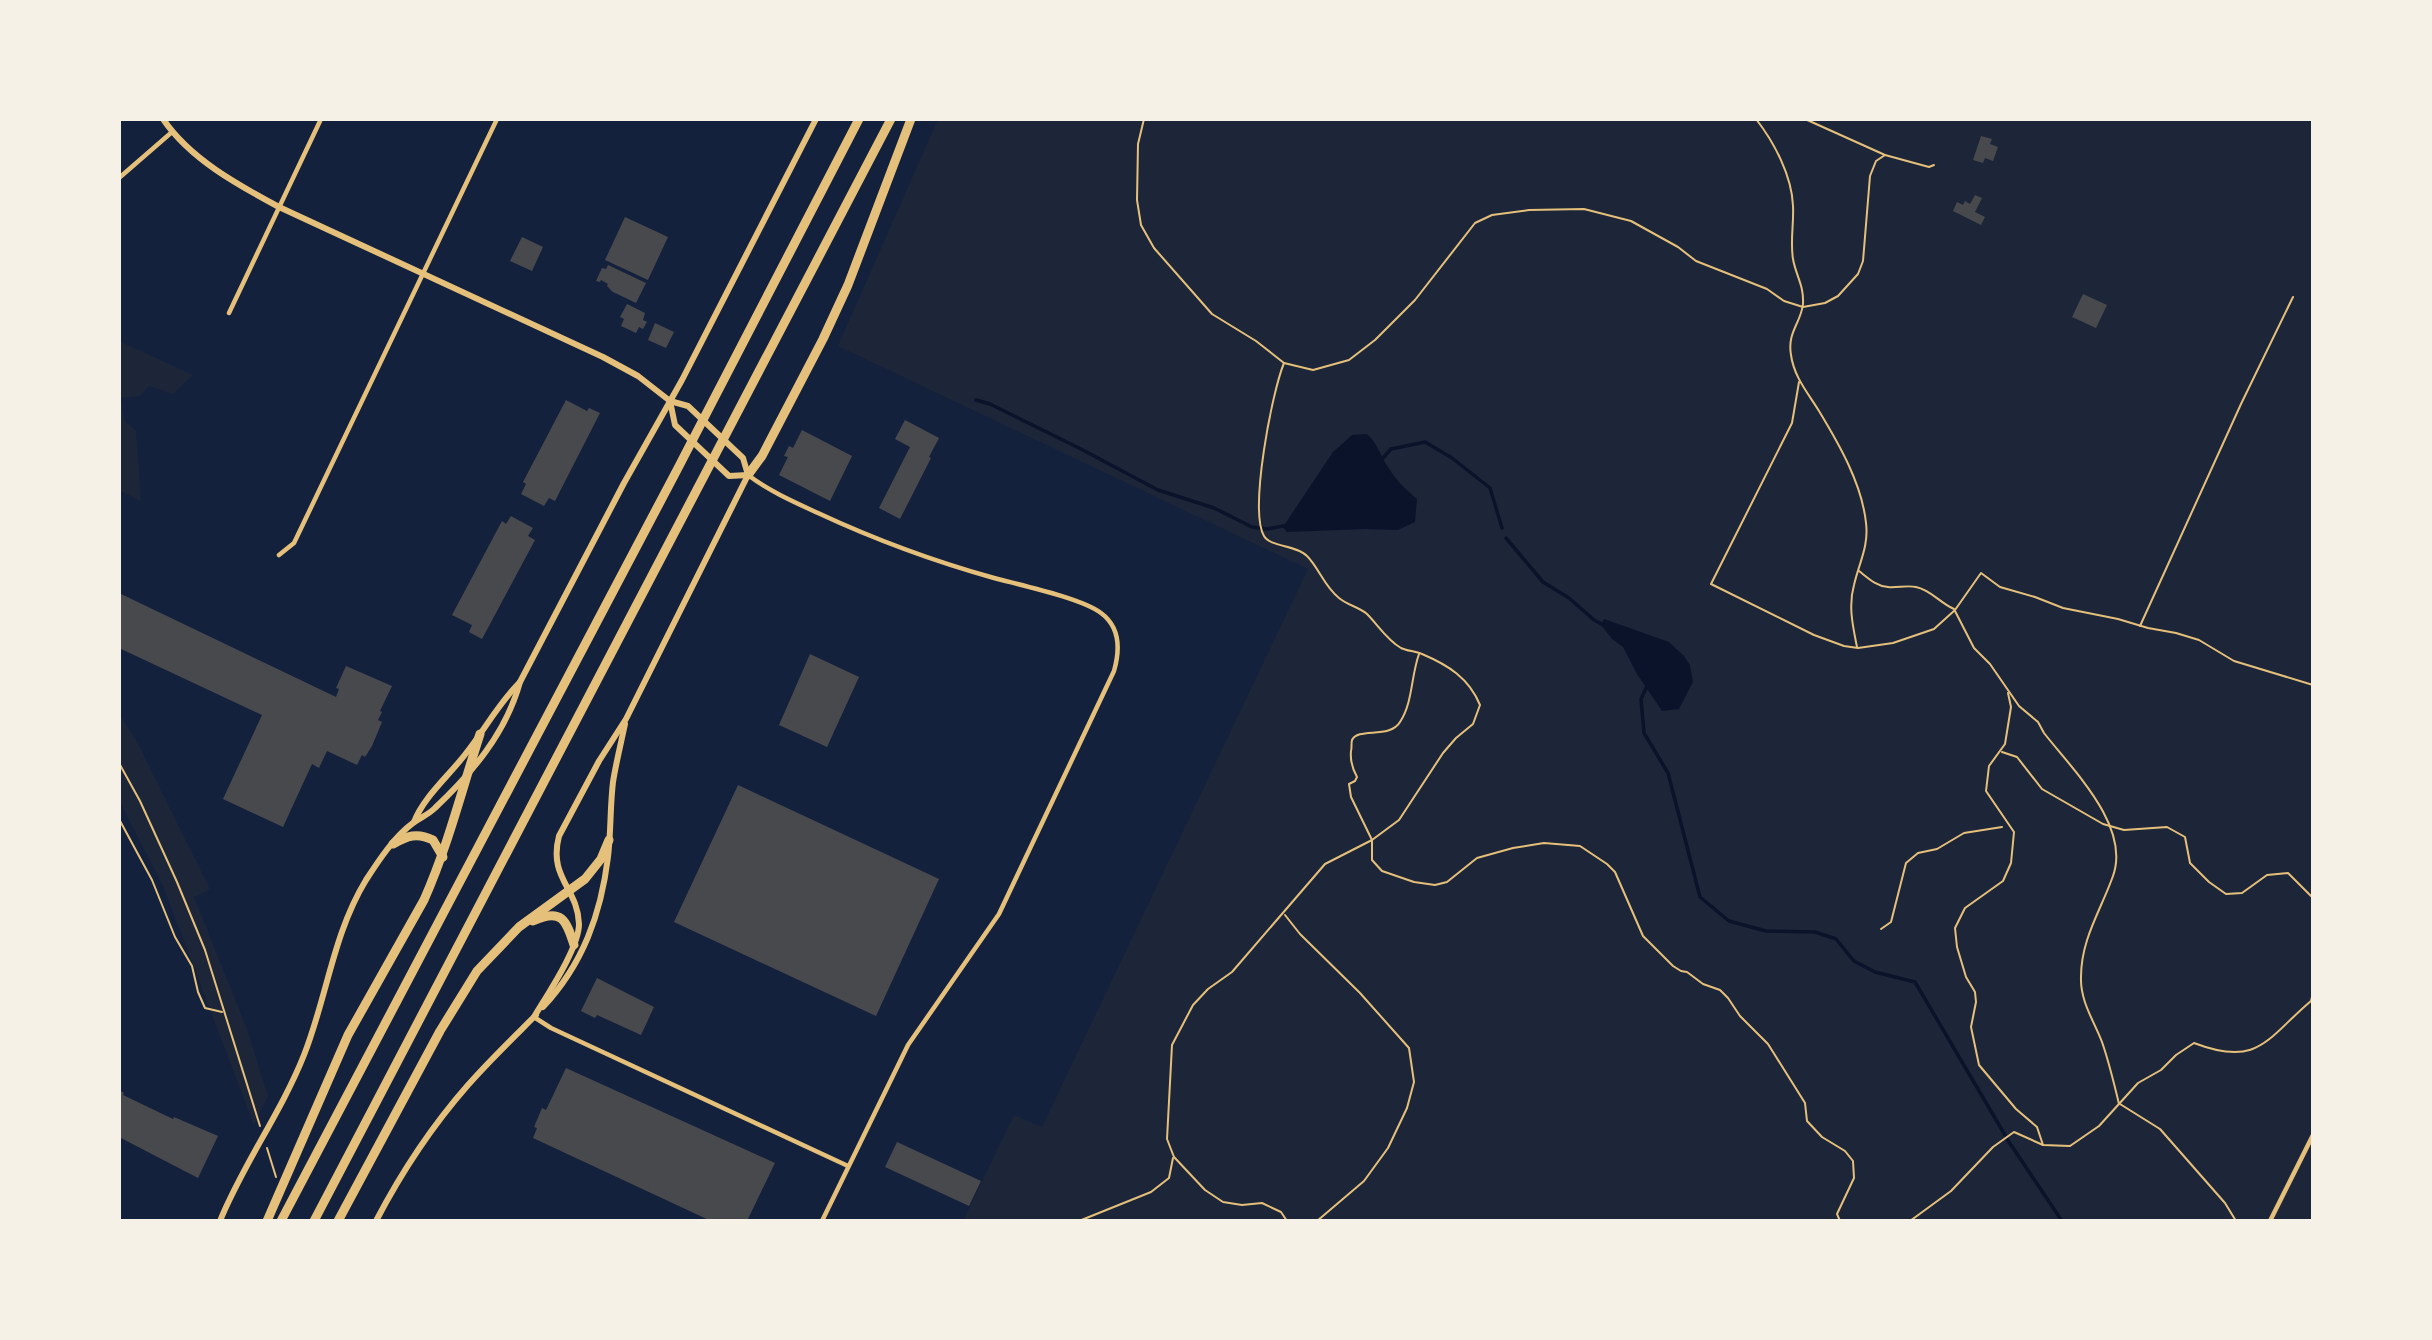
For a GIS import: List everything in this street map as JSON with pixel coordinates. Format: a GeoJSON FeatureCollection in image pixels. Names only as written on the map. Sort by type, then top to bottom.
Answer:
{"type":"FeatureCollection","features":[{"type":"Feature","properties":{"kind":"highway"},"geometry":{"type":"LineString","coordinates":[[281,1221],[859,119]]}},
{"type":"Feature","properties":{"kind":"highway"},"geometry":{"type":"LineString","coordinates":[[314,1221],[891,119]]}},
{"type":"Feature","properties":{"kind":"highway"},"geometry":{"type":"LineString","coordinates":[[748,475],[762,456],[833,317],[855,267],[911,119]]}},
{"type":"Feature","properties":{"kind":"highway"},"geometry":{"type":"LineString","coordinates":[[267,1221],[348,1035],[424,900],[443,857],[480,734]]}},
{"type":"Feature","properties":{"kind":"highway"},"geometry":{"type":"LineString","coordinates":[[393,844],[406,836],[421,835],[433,840],[443,857]]}},
{"type":"Feature","properties":{"kind":"highway"},"geometry":{"type":"LineString","coordinates":[[338,1221],[461,995],[490,955],[519,927],[594,870],[609,840]]}},
{"type":"Feature","properties":{"kind":"highway"},"geometry":{"type":"LineString","coordinates":[[519,927],[541,917],[553,915],[562,918],[568,925],[573,945]]}},
{"type":"Feature","properties":{"kind":"street"},"geometry":{"type":"LineString","coordinates":[[163,119],[172,132],[206,161],[247,189],[623,367],[670,401],[688,406],[743,458],[748,475],[626,719],[599,761],[559,836],[556,862],[576,908],[579,926],[573,945],[534,1017]]}},
{"type":"Feature","properties":{"kind":"street"},"geometry":{"type":"LineString","coordinates":[[229,313],[321,119]]}},
{"type":"Feature","properties":{"kind":"street"},"geometry":{"type":"LineString","coordinates":[[279,555],[293,543],[497,119]]}},
{"type":"Feature","properties":{"kind":"street"},"geometry":{"type":"LineString","coordinates":[[414,822],[426,817],[465,779],[503,724],[515,701],[520,682],[816,119]]}},
{"type":"Feature","properties":{"kind":"street"},"geometry":{"type":"LineString","coordinates":[[119,178],[172,132]]}},
{"type":"Feature","properties":{"kind":"street"},"geometry":{"type":"LineString","coordinates":[[670,401],[675,425],[729,476],[748,475],[771,491],[887,544],[936,562],[1093,608],[1109,620],[1116,635],[1119,654],[1114,671],[999,914],[908,1045],[822,1221]]}},
{"type":"Feature","properties":{"kind":"street"},"geometry":{"type":"LineString","coordinates":[[219,1221],[303,1057],[349,912],[374,868],[414,822],[419,810],[480,734],[506,696],[520,682]]}},
{"type":"Feature","properties":{"kind":"street"},"geometry":{"type":"LineString","coordinates":[[376,1221],[406,1168],[445,1114],[483,1069],[562,987],[578,961],[599,908],[609,840],[613,782],[626,719]]}},
{"type":"Feature","properties":{"kind":"street"},"geometry":{"type":"LineString","coordinates":[[534,1017],[848,1166]]}},
{"type":"Feature","properties":{"kind":"street"},"geometry":{"type":"LineString","coordinates":[[2270,1221],[2313,1135]]}},
{"type":"Feature","properties":{"kind":"path"},"geometry":{"type":"LineString","coordinates":[[1144,119],[1138,145],[1137,200],[1141,225],[1154,248],[1212,314],[1256,341],[1284,363],[1313,370],[1349,360],[1375,340],[1415,300],[1475,223],[1492,215],[1529,210],[1584,209],[1631,220],[1678,247],[1696,261],[1767,289],[1783,301],[1803,307],[1825,303],[1838,296],[1858,274],[1863,261],[1870,176],[1876,162],[1885,155]]}},
{"type":"Feature","properties":{"kind":"path"},"geometry":{"type":"LineString","coordinates":[[1756,119],[1790,184],[1793,205],[1791,242],[1794,262],[1802,284],[1803,307],[1792,330],[1791,356],[1799,382],[1831,433],[1858,488],[1866,531],[1865,551],[1853,586],[1851,606],[1858,648]]}},
{"type":"Feature","properties":{"kind":"path"},"geometry":{"type":"LineString","coordinates":[[1805,119],[1885,155],[1929,167],[1934,165]]}},
{"type":"Feature","properties":{"kind":"path"},"geometry":{"type":"LineString","coordinates":[[2140,626],[2235,416],[2293,297]]}},
{"type":"Feature","properties":{"kind":"path"},"geometry":{"type":"LineString","coordinates":[[1284,363],[1267,423],[1260,517],[1263,536],[1268,541],[1298,549],[1307,555],[1320,578],[1340,599],[1365,612],[1403,649],[1419,653],[1459,674],[1473,688],[1480,705],[1474,724],[1443,753],[1399,820],[1372,840],[1325,864],[1232,972],[1208,989],[1193,1005],[1172,1045],[1167,1139],[1174,1157],[1205,1190],[1223,1202],[1242,1205],[1262,1203],[1281,1212],[1287,1221]]}},
{"type":"Feature","properties":{"kind":"path"},"geometry":{"type":"LineString","coordinates":[[1799,382],[1792,423],[1711,584],[1814,635],[1858,648],[1893,643],[1934,629],[1955,610],[1981,573],[2000,587],[2063,608],[2199,640],[2234,661],[2313,685]]}},
{"type":"Feature","properties":{"kind":"path"},"geometry":{"type":"LineString","coordinates":[[1859,570],[1877,584],[1888,587],[1914,586],[1932,593],[1955,610],[1974,648],[1990,664],[2019,706],[2032,715],[2092,792],[2110,828],[2117,862],[2085,944],[2081,977],[2084,1000],[2102,1043],[2119,1104],[2160,1129],[2225,1203],[2236,1221]]}},
{"type":"Feature","properties":{"kind":"path"},"geometry":{"type":"LineString","coordinates":[[1419,653],[1409,704],[1399,724],[1392,731],[1358,735],[1352,740],[1350,754],[1357,777],[1349,784],[1350,797],[1372,840],[1372,860],[1382,871],[1436,885],[1447,882],[1477,858],[1527,845],[1555,843],[1580,846],[1607,864],[1615,872],[1643,936],[1673,966],[1703,984],[1720,990],[1728,998],[1768,1044],[1805,1103],[1807,1121],[1822,1137],[1845,1151],[1853,1161],[1854,1178],[1837,1214],[1840,1221]]}},
{"type":"Feature","properties":{"kind":"path"},"geometry":{"type":"LineString","coordinates":[[2008,692],[2011,707],[2005,744],[1989,766],[1986,791],[2014,832],[2011,863],[2003,881],[1965,908],[1955,928],[1957,947],[1966,976],[1975,992],[1976,1002],[1971,1027],[1979,1065],[2016,1109],[2037,1127],[2043,1144]]}},
{"type":"Feature","properties":{"kind":"path"},"geometry":{"type":"LineString","coordinates":[[2001,751],[2017,757],[2042,789],[2110,828],[2124,830],[2167,827],[2185,838],[2190,863],[2209,882],[2227,894],[2242,893],[2267,875],[2288,873],[2313,898]]}},
{"type":"Feature","properties":{"kind":"path"},"geometry":{"type":"LineString","coordinates":[[119,763],[140,801],[205,950],[263,1136]]}},
{"type":"Feature","properties":{"kind":"path"},"geometry":{"type":"LineString","coordinates":[[119,819],[152,880],[175,937],[192,966],[205,1008],[224,1013]]}},
{"type":"Feature","properties":{"kind":"path"},"geometry":{"type":"LineString","coordinates":[[1881,929],[1888,925],[1894,916],[1906,863],[1911,857],[1937,849],[1964,833],[2002,827]]}},
{"type":"Feature","properties":{"kind":"path"},"geometry":{"type":"LineString","coordinates":[[1284,914],[1409,1048],[1414,1082],[1407,1108],[1388,1148],[1364,1181],[1317,1221]]}},
{"type":"Feature","properties":{"kind":"path"},"geometry":{"type":"LineString","coordinates":[[1910,1221],[1951,1191],[1993,1147],[2014,1132],[2043,1144],[2070,1146],[2099,1126],[2138,1083],[2161,1070],[2176,1055],[2194,1043],[2211,1050],[2234,1054],[2265,1044],[2311,1001],[2313,993]]}},
{"type":"Feature","properties":{"kind":"path"},"geometry":{"type":"LineString","coordinates":[[267,1149],[278,1185]]}},
{"type":"Feature","properties":{"kind":"path"},"geometry":{"type":"LineString","coordinates":[[1079,1221],[1151,1192],[1169,1178],[1174,1157]]}},
{"type":"Feature","properties":{"kind":"shaded area"},"geometry":{"type":"Polygon","coordinates":[[[938,119],[2313,119],[2313,1221],[963,1221],[1014,1115],[1042,1127],[1308,569],[838,346],[938,119]]]}},
{"type":"Feature","properties":{"kind":"shaded area"},"geometry":{"type":"Polygon","coordinates":[[[119,341],[193,375],[173,394],[149,386],[140,396],[121,398],[124,420],[136,431],[141,501],[119,490],[119,341]]]}},
{"type":"Feature","properties":{"kind":"shaded area"},"geometry":{"type":"Polygon","coordinates":[[[1367,434],[1376,444],[1392,474],[1417,499],[1415,522],[1398,530],[1287,532],[1283,527],[1333,452],[1352,435],[1367,434]]]}},
{"type":"Feature","properties":{"kind":"shaded area"},"geometry":{"type":"Polygon","coordinates":[[[1604,619],[1669,642],[1684,656],[1690,665],[1693,682],[1679,709],[1662,711],[1623,647],[1612,639],[1601,625],[1604,619]]]}},
{"type":"Feature","properties":{"kind":"shaded area"},"geometry":{"type":"Polygon","coordinates":[[[119,713],[138,744],[210,889],[194,897],[247,1029],[268,1096],[254,1125],[163,886],[119,800],[119,713]]]}},
{"type":"Feature","properties":{"kind":"building"},"geometry":{"type":"Polygon","coordinates":[[[1981,136],[1992,139],[1990,144],[1998,147],[1993,161],[1985,158],[1983,163],[1973,160],[1981,136]]]}},
{"type":"Feature","properties":{"kind":"building"},"geometry":{"type":"Polygon","coordinates":[[[1975,195],[1982,198],[1975,212],[1985,217],[1981,225],[1953,211],[1957,202],[1963,205],[1965,201],[1970,204],[1975,195]]]}},
{"type":"Feature","properties":{"kind":"building"},"geometry":{"type":"Polygon","coordinates":[[[625,217],[668,237],[648,280],[605,260],[625,217]]]}},
{"type":"Feature","properties":{"kind":"building"},"geometry":{"type":"Polygon","coordinates":[[[522,237],[543,247],[532,271],[510,261],[522,237]]]}},
{"type":"Feature","properties":{"kind":"building"},"geometry":{"type":"Polygon","coordinates":[[[608,265],[646,283],[636,303],[613,292],[608,284],[601,280],[596,281],[602,268],[606,269],[608,265]]]}},
{"type":"Feature","properties":{"kind":"building"},"geometry":{"type":"Polygon","coordinates":[[[2083,294],[2107,305],[2096,328],[2072,317],[2083,294]]]}},
{"type":"Feature","properties":{"kind":"building"},"geometry":{"type":"Polygon","coordinates":[[[627,304],[645,313],[643,320],[647,322],[643,329],[639,327],[636,333],[621,326],[624,319],[620,317],[627,304]]]}},
{"type":"Feature","properties":{"kind":"building"},"geometry":{"type":"Polygon","coordinates":[[[655,323],[674,332],[666,348],[648,340],[655,323]]]}},
{"type":"Feature","properties":{"kind":"building"},"geometry":{"type":"Polygon","coordinates":[[[566,400],[587,411],[589,408],[600,413],[555,501],[549,498],[544,506],[521,494],[526,484],[523,482],[566,400]]]}},
{"type":"Feature","properties":{"kind":"building"},"geometry":{"type":"Polygon","coordinates":[[[905,420],[939,438],[900,519],[879,508],[910,447],[895,439],[905,420]]]}},
{"type":"Feature","properties":{"kind":"building"},"geometry":{"type":"Polygon","coordinates":[[[802,430],[852,456],[830,501],[779,475],[788,457],[784,456],[789,446],[793,448],[802,430]]]}},
{"type":"Feature","properties":{"kind":"building"},"geometry":{"type":"Polygon","coordinates":[[[511,516],[533,528],[528,536],[535,540],[482,639],[469,632],[472,625],[452,615],[502,521],[506,524],[511,516]]]}},
{"type":"Feature","properties":{"kind":"building"},"geometry":{"type":"Polygon","coordinates":[[[119,593],[336,697],[339,689],[336,688],[346,666],[392,686],[380,711],[382,712],[378,720],[382,722],[372,746],[365,757],[362,755],[357,765],[327,751],[319,768],[312,764],[283,827],[223,799],[262,715],[119,648],[119,593]]]}},
{"type":"Feature","properties":{"kind":"building"},"geometry":{"type":"Polygon","coordinates":[[[810,654],[859,677],[827,747],[779,725],[810,654]]]}},
{"type":"Feature","properties":{"kind":"building"},"geometry":{"type":"Polygon","coordinates":[[[738,785],[939,879],[876,1016],[674,922],[738,785]]]}},
{"type":"Feature","properties":{"kind":"building"},"geometry":{"type":"Polygon","coordinates":[[[597,978],[654,1007],[641,1035],[597,1015],[595,1018],[581,1011],[597,978]]]}},
{"type":"Feature","properties":{"kind":"building"},"geometry":{"type":"Polygon","coordinates":[[[566,1068],[775,1163],[747,1221],[711,1221],[533,1138],[537,1128],[534,1127],[542,1108],[546,1110],[566,1068]]]}},
{"type":"Feature","properties":{"kind":"building"},"geometry":{"type":"Polygon","coordinates":[[[119,1090],[123,1095],[173,1119],[174,1117],[218,1136],[198,1178],[119,1137],[119,1090]]]}},
{"type":"Feature","properties":{"kind":"building"},"geometry":{"type":"Polygon","coordinates":[[[897,1142],[981,1181],[969,1206],[885,1167],[897,1142]]]}},
{"type":"Feature","properties":{"kind":"waterway"},"geometry":{"type":"LineString","coordinates":[[976,400],[990,404],[1158,490],[1214,508],[1252,527],[1267,529],[1288,525]]}},
{"type":"Feature","properties":{"kind":"waterway"},"geometry":{"type":"LineString","coordinates":[[1382,459],[1391,449],[1425,442],[1452,458],[1490,488],[1502,528]]}},
{"type":"Feature","properties":{"kind":"waterway"},"geometry":{"type":"LineString","coordinates":[[1506,538],[1543,582],[1605,626]]}},
{"type":"Feature","properties":{"kind":"waterway"},"geometry":{"type":"LineString","coordinates":[[1647,686],[1641,699],[1644,733],[1668,773],[1700,897],[1729,921],[1766,931],[1815,932],[1836,939],[1854,961],[1875,972],[1915,982],[2005,1135]]}},
{"type":"Feature","properties":{"kind":"waterway"},"geometry":{"type":"LineString","coordinates":[[2007,1139],[2062,1221]]}}]}
